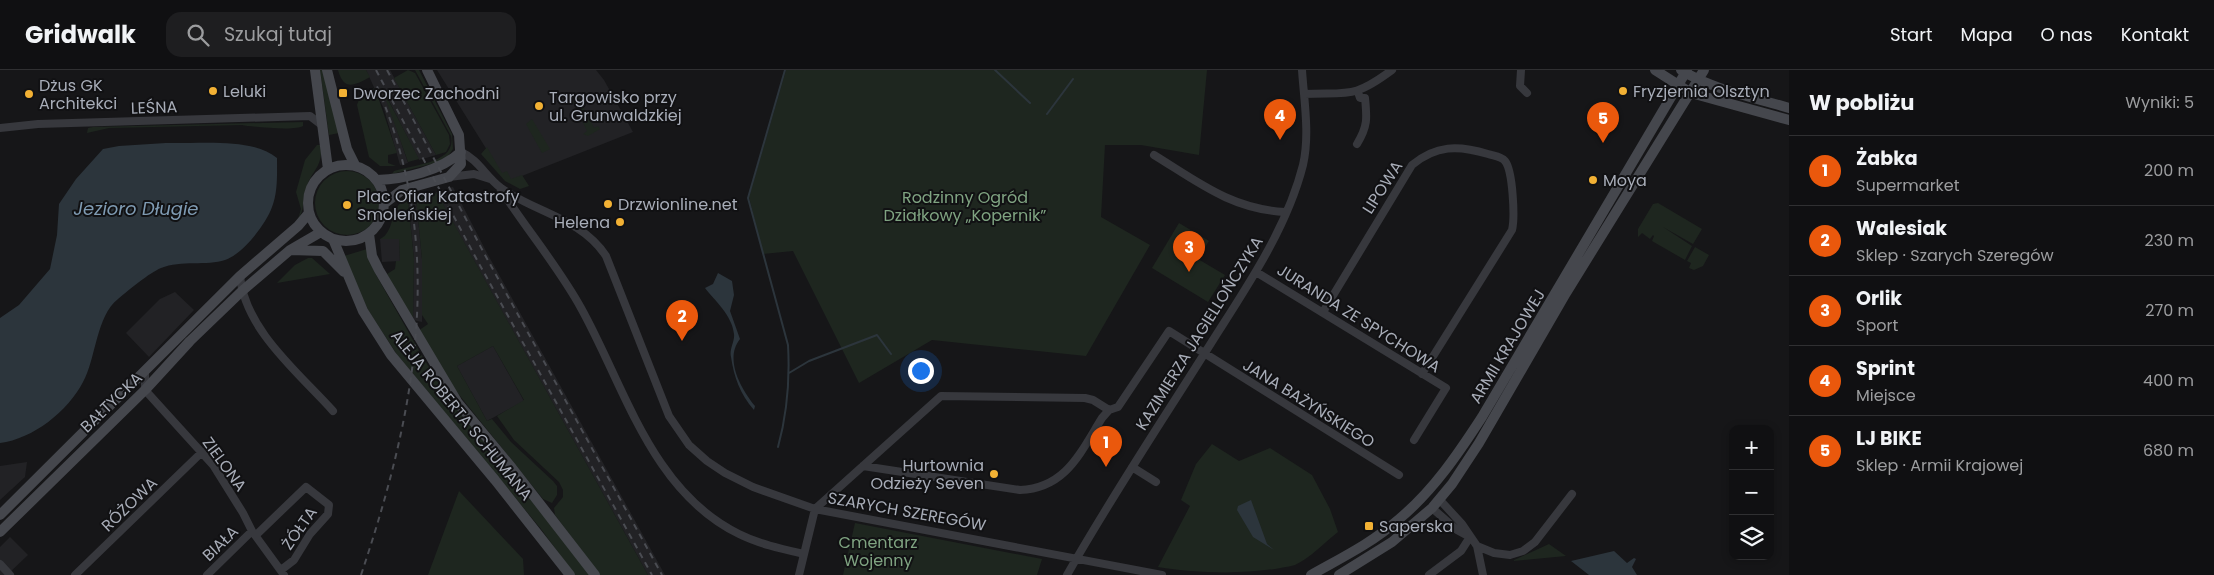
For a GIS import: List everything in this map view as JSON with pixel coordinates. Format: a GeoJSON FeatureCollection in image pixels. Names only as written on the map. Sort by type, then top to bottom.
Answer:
{"type":"FeatureCollection","features":[{"type":"Feature","properties":{"kind":"main road"},"geometry":{"type":"LineString","coordinates":[[315,70],[320,93],[328,169]]}},
{"type":"Feature","properties":{"kind":"main road"},"geometry":{"type":"LineString","coordinates":[[327,70],[347,149],[355,166]]}},
{"type":"Feature","properties":{"kind":"main road"},"geometry":{"type":"LineString","coordinates":[[385,203],[402,190],[449,177],[461,164],[461,143],[456,128],[427,70]]}},
{"type":"Feature","properties":{"kind":"main road"},"geometry":{"type":"LineString","coordinates":[[1655,70],[1691,93],[1789,120]]}},
{"type":"Feature","properties":{"kind":"main road","name":"ARMII KRAJOWEJ"},"geometry":{"type":"LineString","coordinates":[[1339,575],[1392,542],[1432,508],[1439,499],[1479,443],[1566,293],[1704,70]]}},
{"type":"Feature","properties":{"kind":"main road"},"geometry":{"type":"LineString","coordinates":[[1684,71],[1698,80],[1789,108]]}},
{"type":"Feature","properties":{"kind":"main road","name":"ARMII KRAJOWEJ"},"geometry":{"type":"LineString","coordinates":[[1311,575],[1376,538],[1398,521],[1426,494],[1444,472],[1482,417],[1678,86],[1684,71]]}},
{"type":"Feature","properties":{"kind":"main road"},"geometry":{"type":"LineString","coordinates":[[377,180],[395,179],[439,167],[448,163],[461,152]]}},
{"type":"Feature","properties":{"kind":"main road"},"geometry":{"type":"LineString","coordinates":[[341,165],[355,166],[371,173],[377,180],[385,203],[383,215],[377,226],[368,234],[352,241],[333,239],[321,232],[309,212],[309,193],[320,176],[328,169],[341,165]]}},
{"type":"Feature","properties":{"kind":"main road","name":"BAŁTYCKA"},"geometry":{"type":"LineString","coordinates":[[0,516],[240,276],[298,226],[309,212]]}},
{"type":"Feature","properties":{"kind":"main road","name":"BAŁTYCKA"},"geometry":{"type":"LineString","coordinates":[[0,532],[145,390],[190,341],[242,291],[302,241],[321,232]]}},
{"type":"Feature","properties":{"kind":"main road","name":"ALEJA ROBERTA SCHUMANA"},"geometry":{"type":"LineString","coordinates":[[368,234],[372,256],[379,270],[458,403],[512,468],[595,575]]}},
{"type":"Feature","properties":{"kind":"main road","name":"ALEJA ROBERTA SCHUMANA"},"geometry":{"type":"LineString","coordinates":[[333,239],[345,273],[363,311],[391,355],[507,495],[570,575]]}},
{"type":"Feature","properties":{"kind":"main road"},"geometry":{"type":"LineString","coordinates":[[290,250],[323,251],[345,273]]}},
{"type":"Feature","properties":{"kind":"main road"},"geometry":{"type":"LineString","coordinates":[[1426,494],[1439,499]]}},
{"type":"Feature","properties":{"kind":"main road"},"geometry":{"type":"LineString","coordinates":[[1426,494],[1432,508]]}},
{"type":"Feature","properties":{"kind":"street","name":"KAZIMIERZA JAGIELLOŃCZYKA"},"geometry":{"type":"LineString","coordinates":[[1067,575],[1132,467],[1256,272],[1285,212],[1304,157],[1302,70]]}},
{"type":"Feature","properties":{"kind":"street"},"geometry":{"type":"LineString","coordinates":[[1304,94],[1358,92],[1369,87],[1392,70]]}},
{"type":"Feature","properties":{"kind":"street"},"geometry":{"type":"LineString","coordinates":[[1521,70],[1520,86],[1527,93]]}},
{"type":"Feature","properties":{"kind":"street"},"geometry":{"type":"LineString","coordinates":[[1357,144],[1366,129],[1365,98],[1360,98],[1358,92]]}},
{"type":"Feature","properties":{"kind":"street"},"geometry":{"type":"LineString","coordinates":[[320,93],[310,116],[323,126]]}},
{"type":"Feature","properties":{"kind":"street","name":"LEŚNA"},"geometry":{"type":"LineString","coordinates":[[0,128],[38,124],[310,116]]}},
{"type":"Feature","properties":{"kind":"street","name":"LIPOWA"},"geometry":{"type":"LineString","coordinates":[[1323,312],[1412,165],[1422,157],[1449,147],[1468,149],[1501,158],[1508,167],[1515,220],[1512,230],[1422,374]]}},
{"type":"Feature","properties":{"kind":"street","name":"SZARYCH SZEREGÓW"},"geometry":{"type":"LineString","coordinates":[[461,152],[477,161],[499,187],[577,226],[601,248],[606,256],[669,416],[689,445],[706,461],[725,473],[753,487],[815,510],[1162,575]]}},
{"type":"Feature","properties":{"kind":"street"},"geometry":{"type":"LineString","coordinates":[[1154,155],[1224,198],[1238,204],[1285,212]]}},
{"type":"Feature","properties":{"kind":"street"},"geometry":{"type":"LineString","coordinates":[[449,177],[474,174],[492,180]]}},
{"type":"Feature","properties":{"kind":"street"},"geometry":{"type":"LineString","coordinates":[[499,187],[566,281],[603,350],[637,424],[677,483],[703,511],[723,525],[762,544],[804,554]]}},
{"type":"Feature","properties":{"kind":"street","name":"JURANDA ZE SPYCHOWA"},"geometry":{"type":"LineString","coordinates":[[1256,272],[1446,388],[1414,440]]}},
{"type":"Feature","properties":{"kind":"street"},"geometry":{"type":"LineString","coordinates":[[240,276],[242,291],[250,312],[270,344],[333,412]]}},
{"type":"Feature","properties":{"kind":"street","name":"JANA BAŻYŃSKIEGO"},"geometry":{"type":"LineString","coordinates":[[1109,410],[1118,407],[1169,331],[1399,475]]}},
{"type":"Feature","properties":{"kind":"street"},"geometry":{"type":"LineString","coordinates":[[145,372],[145,390]]}},
{"type":"Feature","properties":{"kind":"street","name":"ZIELONA"},"geometry":{"type":"LineString","coordinates":[[145,390],[202,452],[243,513],[254,533],[282,572]]}},
{"type":"Feature","properties":{"kind":"street"},"geometry":{"type":"LineString","coordinates":[[799,575],[815,510],[863,466],[941,396],[946,394],[1085,398],[1094,400],[1109,410],[1064,475],[1046,485],[1032,489],[1020,490],[863,466]]}},
{"type":"Feature","properties":{"kind":"street","name":"RÓŻOWA"},"geometry":{"type":"LineString","coordinates":[[75,575],[202,452]]}},
{"type":"Feature","properties":{"kind":"street"},"geometry":{"type":"LineString","coordinates":[[1132,467],[1156,482]]}},
{"type":"Feature","properties":{"kind":"street","name":"ŻÓŁTA"},"geometry":{"type":"LineString","coordinates":[[254,533],[306,487],[329,506],[328,514],[310,534],[294,560],[282,572]]}},
{"type":"Feature","properties":{"kind":"street"},"geometry":{"type":"LineString","coordinates":[[1477,546],[1505,555],[1527,549],[1539,538],[1572,494]]}},
{"type":"Feature","properties":{"kind":"street"},"geometry":{"type":"LineString","coordinates":[[1439,499],[1462,524],[1477,546],[1483,575]]}},
{"type":"Feature","properties":{"kind":"street"},"geometry":{"type":"LineString","coordinates":[[1432,508],[1457,530],[1470,537]]}},
{"type":"Feature","properties":{"kind":"street","name":"BIAŁA"},"geometry":{"type":"LineString","coordinates":[[207,575],[254,533]]}},
{"type":"Feature","properties":{"kind":"street"},"geometry":{"type":"LineString","coordinates":[[1429,575],[1461,551],[1470,537]]}},
{"type":"Feature","properties":{"kind":"street"},"geometry":{"type":"LineString","coordinates":[[0,564],[10,575]]}},
{"type":"Feature","properties":{"kind":"shaded area"},"geometry":{"type":"Polygon","coordinates":[[[366,70],[390,70],[436,155],[419,160],[384,91],[408,163],[400,165],[384,109],[366,70]]]}},
{"type":"Feature","properties":{"kind":"shaded area","name":"Targowisko przy ul. Grunwaldzkiej"},"geometry":{"type":"Polygon","coordinates":[[[437,70],[596,70],[604,80],[633,132],[507,182],[437,70]]]}},
{"type":"Feature","properties":{"kind":"shaded area"},"geometry":{"type":"Polygon","coordinates":[[[453,187],[487,253],[665,575],[648,575],[436,192],[453,187]]]}},
{"type":"Feature","properties":{"kind":"shaded area"},"geometry":{"type":"Polygon","coordinates":[[[416,197],[422,259],[422,322],[413,320],[414,259],[408,200],[416,197]]]}},
{"type":"Feature","properties":{"kind":"shaded area"},"geometry":{"type":"Polygon","coordinates":[[[399,238],[400,261],[382,262],[380,239],[399,238]]]}},
{"type":"Feature","properties":{"kind":"shaded area"},"geometry":{"type":"Polygon","coordinates":[[[175,292],[194,310],[149,357],[126,333],[160,299],[175,292]]]}},
{"type":"Feature","properties":{"kind":"shaded area"},"geometry":{"type":"Polygon","coordinates":[[[493,346],[524,401],[487,421],[457,366],[493,346]]]}},
{"type":"Feature","properties":{"kind":"shaded area"},"geometry":{"type":"Polygon","coordinates":[[[27,462],[25,477],[0,500],[0,466],[27,462]]]}},
{"type":"Feature","properties":{"kind":"shaded area"},"geometry":{"type":"Polygon","coordinates":[[[10,537],[28,555],[7,575],[0,575],[0,547],[10,537]]]}},
{"type":"Feature","properties":{"kind":"green space"},"geometry":{"type":"Polygon","coordinates":[[[320,70],[323,70],[339,133],[329,135],[320,70]]]}},
{"type":"Feature","properties":{"kind":"green space"},"geometry":{"type":"Polygon","coordinates":[[[338,70],[366,70],[370,77],[351,85],[343,82],[338,70]]]}},
{"type":"Feature","properties":{"kind":"green space"},"geometry":{"type":"Polygon","coordinates":[[[408,70],[415,73],[449,135],[450,144],[446,152],[436,155],[394,78],[408,70]]]}},
{"type":"Feature","properties":{"kind":"green space"},"geometry":{"type":"Polygon","coordinates":[[[415,70],[419,70],[452,134],[453,149],[448,156],[439,162],[392,174],[394,171],[441,157],[451,145],[451,136],[415,70]]]}},
{"type":"Feature","properties":{"kind":"green space","name":"Rodzinny Ogród Działkowy „Kopernik”"},"geometry":{"type":"Polygon","coordinates":[[[786,70],[1207,70],[1199,155],[1141,145],[1105,145],[1101,217],[1150,245],[1086,356],[932,340],[859,383],[793,251],[763,254],[749,197],[786,70]]]}},
{"type":"Feature","properties":{"kind":"green space"},"geometry":{"type":"Polygon","coordinates":[[[381,86],[419,159],[408,162],[381,86]]]}},
{"type":"Feature","properties":{"kind":"green space"},"geometry":{"type":"Polygon","coordinates":[[[375,88],[397,153],[388,155],[388,163],[396,166],[380,166],[369,157],[357,105],[361,94],[375,88]]]}},
{"type":"Feature","properties":{"kind":"green space"},"geometry":{"type":"Polygon","coordinates":[[[579,98],[594,128],[598,126],[600,129],[588,136],[583,134],[587,131],[573,102],[579,98]]]}},
{"type":"Feature","properties":{"kind":"green space"},"geometry":{"type":"Polygon","coordinates":[[[532,119],[550,149],[542,153],[526,124],[532,119]]]}},
{"type":"Feature","properties":{"kind":"green space"},"geometry":{"type":"Polygon","coordinates":[[[303,122],[303,126],[292,128],[264,128],[242,125],[109,128],[87,133],[88,128],[93,127],[303,122]]]}},
{"type":"Feature","properties":{"kind":"green space"},"geometry":{"type":"Polygon","coordinates":[[[317,145],[321,145],[320,159],[308,183],[302,212],[298,219],[301,209],[296,192],[305,160],[317,145]]]}},
{"type":"Feature","properties":{"kind":"green space"},"geometry":{"type":"Polygon","coordinates":[[[487,147],[502,173],[507,171],[511,179],[522,175],[529,186],[520,189],[505,181],[481,154],[487,147]]]}},
{"type":"Feature","properties":{"kind":"green space"},"geometry":{"type":"Polygon","coordinates":[[[347,171],[359,173],[370,180],[377,191],[379,203],[377,215],[370,226],[359,233],[347,235],[335,233],[324,226],[317,215],[315,203],[317,191],[324,180],[335,173],[347,171]]]}},
{"type":"Feature","properties":{"kind":"green space"},"geometry":{"type":"Polygon","coordinates":[[[437,193],[648,575],[600,575],[555,515],[554,508],[563,497],[563,490],[559,482],[514,440],[497,416],[524,400],[493,346],[457,366],[487,421],[492,419],[511,442],[557,486],[557,495],[552,503],[543,499],[448,381],[418,331],[428,324],[422,315],[422,259],[416,198],[437,193]]]}},
{"type":"Feature","properties":{"kind":"green space"},"geometry":{"type":"Polygon","coordinates":[[[404,200],[408,200],[414,259],[413,322],[387,274],[395,269],[396,261],[400,261],[399,239],[380,239],[385,236],[396,208],[404,200]]]}},
{"type":"Feature","properties":{"kind":"green space"},"geometry":{"type":"Polygon","coordinates":[[[1658,203],[1702,229],[1693,244],[1663,227],[1692,246],[1685,260],[1652,241],[1653,235],[1650,239],[1642,233],[1638,237],[1638,229],[1653,204],[1658,203]]]}},
{"type":"Feature","properties":{"kind":"green space"},"geometry":{"type":"Polygon","coordinates":[[[1179,223],[1209,241],[1198,259],[1225,275],[1208,302],[1152,268],[1179,223]]]}},
{"type":"Feature","properties":{"kind":"green space"},"geometry":{"type":"Polygon","coordinates":[[[1695,247],[1709,255],[1703,266],[1694,270],[1689,268],[1691,263],[1687,261],[1695,247]]]}},
{"type":"Feature","properties":{"kind":"green space"},"geometry":{"type":"Polygon","coordinates":[[[367,249],[375,273],[445,393],[591,575],[575,575],[541,529],[398,356],[368,310],[344,256],[367,249]]]}},
{"type":"Feature","properties":{"kind":"green space"},"geometry":{"type":"Polygon","coordinates":[[[308,258],[312,258],[330,274],[277,283],[295,265],[308,258]]]}},
{"type":"Feature","properties":{"kind":"green space"},"geometry":{"type":"Polygon","coordinates":[[[1212,444],[1239,461],[1270,448],[1312,475],[1330,509],[1338,532],[1312,554],[1295,565],[1263,571],[1245,572],[1192,571],[1158,567],[1190,506],[1181,500],[1196,464],[1212,444]]]}},
{"type":"Feature","properties":{"kind":"green space"},"geometry":{"type":"Polygon","coordinates":[[[459,491],[523,559],[524,575],[428,575],[459,491]]]}},
{"type":"Feature","properties":{"kind":"green space","name":"Cmentarz Wojenny"},"geometry":{"type":"Polygon","coordinates":[[[855,523],[1042,559],[1037,575],[843,575],[855,523]]]}},
{"type":"Feature","properties":{"kind":"green space"},"geometry":{"type":"Polygon","coordinates":[[[1549,544],[1566,556],[1512,561],[1549,544]]]}},
{"type":"Feature","properties":{"kind":"water","name":"Jezioro Długie"},"geometry":{"type":"Polygon","coordinates":[[[166,143],[239,144],[266,151],[277,158],[276,189],[269,214],[253,238],[232,257],[218,262],[177,264],[161,268],[118,299],[105,316],[83,382],[68,403],[59,413],[37,430],[25,436],[0,443],[0,318],[19,305],[50,269],[57,235],[59,204],[76,179],[103,149],[166,143]]]}},
{"type":"Feature","properties":{"kind":"water"},"geometry":{"type":"Polygon","coordinates":[[[718,273],[732,281],[734,295],[730,311],[740,339],[735,347],[734,365],[744,391],[755,406],[754,410],[741,391],[734,371],[731,354],[734,339],[733,327],[722,309],[705,288],[713,284],[718,273]]]}},
{"type":"Feature","properties":{"kind":"water"},"geometry":{"type":"Polygon","coordinates":[[[1251,500],[1267,544],[1274,550],[1253,537],[1237,510],[1238,506],[1251,500]]]}},
{"type":"Feature","properties":{"kind":"water"},"geometry":{"type":"Polygon","coordinates":[[[1614,551],[1627,563],[1634,558],[1636,559],[1632,567],[1637,575],[1589,575],[1571,561],[1614,551]]]}},
{"type":"Feature","properties":{"kind":"waterway"},"geometry":{"type":"LineString","coordinates":[[778,447],[787,397],[788,345],[748,198],[785,70]]}},
{"type":"Feature","properties":{"kind":"waterway"},"geometry":{"type":"LineString","coordinates":[[995,70],[1030,103]]}},
{"type":"Feature","properties":{"kind":"waterway"},"geometry":{"type":"LineString","coordinates":[[1047,114],[1073,79]]}},
{"type":"Feature","properties":{"kind":"waterway"},"geometry":{"type":"LineString","coordinates":[[789,373],[809,361],[877,335],[891,354]]}},
{"type":"Feature","properties":{"kind":"railway"},"geometry":{"type":"LineString","coordinates":[[376,70],[477,260],[652,575]]}},
{"type":"Feature","properties":{"kind":"railway"},"geometry":{"type":"LineString","coordinates":[[387,70],[485,255],[662,575]]}},
{"type":"Feature","properties":{"kind":"railway"},"geometry":{"type":"LineString","coordinates":[[361,575],[397,452],[409,391],[416,330],[417,268],[412,207],[398,145],[376,84]]}},
{"type":"Feature","properties":{"kind":"place","name":"Leluki"},"geometry":{"type":"Point","coordinates":[213,91]}},
{"type":"Feature","properties":{"kind":"place","name":"Fryzjernia Olsztyn"},"geometry":{"type":"Point","coordinates":[1623,91]}},
{"type":"Feature","properties":{"kind":"place","name":"Dworzec Zachodni"},"geometry":{"type":"Point","coordinates":[343,93]}},
{"type":"Feature","properties":{"kind":"place","name":"Dżus GK Architekci"},"geometry":{"type":"Point","coordinates":[29,94]}},
{"type":"Feature","properties":{"kind":"place","name":"Targowisko przy ul. Grunwaldzkiej"},"geometry":{"type":"Point","coordinates":[539,106]}},
{"type":"Feature","properties":{"kind":"place","name":"Sprint"},"geometry":{"type":"Point","coordinates":[1280,140]}},
{"type":"Feature","properties":{"kind":"place","name":"LJ BIKE"},"geometry":{"type":"Point","coordinates":[1603,143]}},
{"type":"Feature","properties":{"kind":"place","name":"Moya"},"geometry":{"type":"Point","coordinates":[1593,180]}},
{"type":"Feature","properties":{"kind":"place","name":"Drzwionline.net"},"geometry":{"type":"Point","coordinates":[608,204]}},
{"type":"Feature","properties":{"kind":"place","name":"Plac Ofiar Katastrofy Smoleńskiej"},"geometry":{"type":"Point","coordinates":[347,205]}},
{"type":"Feature","properties":{"kind":"place","name":"Helena"},"geometry":{"type":"Point","coordinates":[620,222]}},
{"type":"Feature","properties":{"kind":"place","name":"Orlik"},"geometry":{"type":"Point","coordinates":[1189,272]}},
{"type":"Feature","properties":{"kind":"place","name":"Walesiak"},"geometry":{"type":"Point","coordinates":[682,341]}},
{"type":"Feature","properties":{"kind":"place","name":"Żabka"},"geometry":{"type":"Point","coordinates":[1106,467]}},
{"type":"Feature","properties":{"kind":"place","name":"Hurtownia Odzieży Seven"},"geometry":{"type":"Point","coordinates":[994,474]}},
{"type":"Feature","properties":{"kind":"place","name":"Saperska"},"geometry":{"type":"Point","coordinates":[1369,526]}}]}
